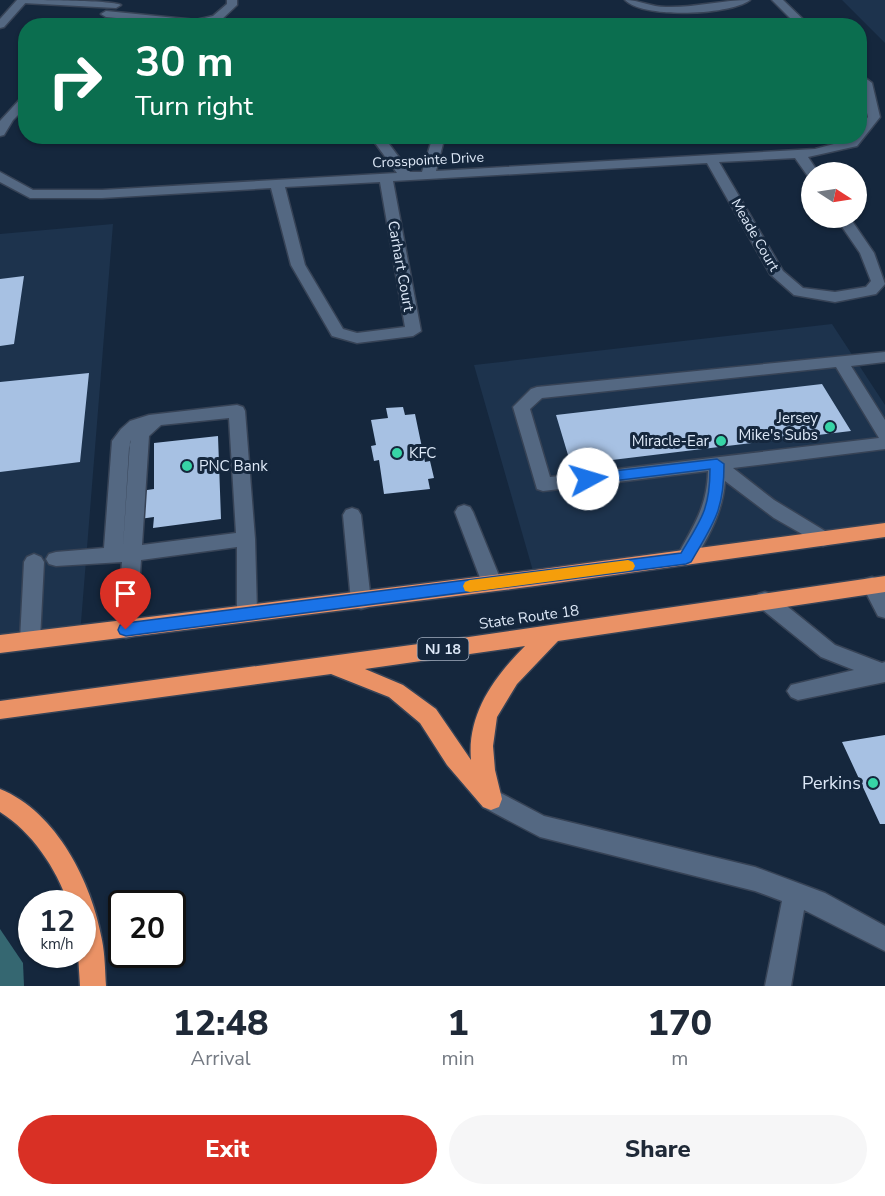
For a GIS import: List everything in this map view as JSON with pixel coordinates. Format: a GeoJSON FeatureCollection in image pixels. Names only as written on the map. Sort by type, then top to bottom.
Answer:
{"type":"FeatureCollection","features":[{"type":"Feature","properties":{"kind":"highway"},"geometry":{"type":"LineString","coordinates":[[0,644],[492,584],[885,530]]}},
{"type":"Feature","properties":{"kind":"highway","name":"State Route 18"},"geometry":{"type":"LineString","coordinates":[[0,710],[552,634],[879,584]]}},
{"type":"Feature","properties":{"kind":"highway"},"geometry":{"type":"LineString","coordinates":[[491,799],[482,761],[483,729],[498,693],[524,659],[552,634]]}},
{"type":"Feature","properties":{"kind":"highway"},"geometry":{"type":"LineString","coordinates":[[330,664],[396,691],[428,716],[455,758],[491,799]]}},
{"type":"Feature","properties":{"kind":"highway"},"geometry":{"type":"LineString","coordinates":[[0,800],[10,805],[49,842],[76,890]]}},
{"type":"Feature","properties":{"kind":"highway"},"geometry":{"type":"LineString","coordinates":[[92,968],[93,986]]}},
{"type":"Feature","properties":{"kind":"street"},"geometry":{"type":"LineString","coordinates":[[0,25],[23,0],[118,2]]}},
{"type":"Feature","properties":{"kind":"street"},"geometry":{"type":"LineString","coordinates":[[217,18],[232,5],[232,0]]}},
{"type":"Feature","properties":{"kind":"street"},"geometry":{"type":"LineString","coordinates":[[630,0],[638,8],[657,10],[711,7],[745,0]]}},
{"type":"Feature","properties":{"kind":"street"},"geometry":{"type":"LineString","coordinates":[[777,0],[796,18]]}},
{"type":"Feature","properties":{"kind":"street"},"geometry":{"type":"LineString","coordinates":[[118,2],[103,17],[118,18]]}},
{"type":"Feature","properties":{"kind":"street","name":"Crosspointe Drive"},"geometry":{"type":"LineString","coordinates":[[867,86],[874,117],[867,126]]}},
{"type":"Feature","properties":{"kind":"street"},"geometry":{"type":"LineString","coordinates":[[0,132],[8,118],[18,107]]}},
{"type":"Feature","properties":{"kind":"street"},"geometry":{"type":"LineString","coordinates":[[382,144],[407,177]]}},
{"type":"Feature","properties":{"kind":"street"},"geometry":{"type":"LineString","coordinates":[[428,175],[437,144]]}},
{"type":"Feature","properties":{"kind":"street","name":"Crosspointe Drive"},"geometry":{"type":"LineString","coordinates":[[0,176],[30,194],[102,194],[815,153],[849,144]]}},
{"type":"Feature","properties":{"kind":"street"},"geometry":{"type":"LineString","coordinates":[[800,154],[805,162]]}},
{"type":"Feature","properties":{"kind":"street","name":"Meade Court"},"geometry":{"type":"LineString","coordinates":[[711,159],[777,274],[799,292],[835,297],[871,291],[879,282],[867,253],[850,228]]}},
{"type":"Feature","properties":{"kind":"street","name":"Carhart Court"},"geometry":{"type":"LineString","coordinates":[[277,184],[298,265],[337,332],[357,338],[413,331],[386,178]]}},
{"type":"Feature","properties":{"kind":"street"},"geometry":{"type":"LineString","coordinates":[[885,357],[537,393],[521,406],[543,484],[885,443]]}},
{"type":"Feature","properties":{"kind":"street"},"geometry":{"type":"LineString","coordinates":[[841,362],[885,434]]}},
{"type":"Feature","properties":{"kind":"street"},"geometry":{"type":"LineString","coordinates":[[126,630],[122,555],[121,441],[129,429],[134,426],[157,420],[237,411],[246,539],[248,612]]}},
{"type":"Feature","properties":{"kind":"street"},"geometry":{"type":"LineString","coordinates":[[717,464],[738,485],[765,506],[823,539]]}},
{"type":"Feature","properties":{"kind":"street"},"geometry":{"type":"LineString","coordinates":[[686,558],[711,517],[717,490],[717,464]]}},
{"type":"Feature","properties":{"kind":"street"},"geometry":{"type":"LineString","coordinates":[[464,512],[492,584]]}},
{"type":"Feature","properties":{"kind":"street"},"geometry":{"type":"LineString","coordinates":[[352,515],[361,600]]}},
{"type":"Feature","properties":{"kind":"street"},"geometry":{"type":"LineString","coordinates":[[56,559],[122,555],[246,539]]}},
{"type":"Feature","properties":{"kind":"street"},"geometry":{"type":"LineString","coordinates":[[30,640],[34,562]]}},
{"type":"Feature","properties":{"kind":"street"},"geometry":{"type":"LineString","coordinates":[[879,584],[885,610]]}},
{"type":"Feature","properties":{"kind":"street"},"geometry":{"type":"LineString","coordinates":[[765,600],[828,651],[885,672]]}},
{"type":"Feature","properties":{"kind":"street"},"geometry":{"type":"LineString","coordinates":[[798,690],[885,672]]}},
{"type":"Feature","properties":{"kind":"street"},"geometry":{"type":"LineString","coordinates":[[491,799],[540,826],[755,879],[816,902],[885,939]]}},
{"type":"Feature","properties":{"kind":"street"},"geometry":{"type":"LineString","coordinates":[[778,986],[795,894]]}},
{"type":"Feature","properties":{"kind":"shaded area"},"geometry":{"type":"Polygon","coordinates":[[[842,0],[885,0],[885,43],[867,25],[867,18],[860,18],[842,0]]]}},
{"type":"Feature","properties":{"kind":"shaded area"},"geometry":{"type":"Polygon","coordinates":[[[113,224],[80,635],[0,644],[0,234],[113,224]]]}},
{"type":"Feature","properties":{"kind":"shaded area"},"geometry":{"type":"Polygon","coordinates":[[[832,324],[885,405],[885,530],[535,578],[474,365],[832,324]]]}},
{"type":"Feature","properties":{"kind":"shaded area"},"geometry":{"type":"Polygon","coordinates":[[[0,929],[18,956],[18,968],[23,968],[24,986],[0,986],[0,929]]]}},
{"type":"Feature","properties":{"kind":"building"},"geometry":{"type":"Polygon","coordinates":[[[24,276],[14,344],[0,346],[0,279],[24,276]]]}},
{"type":"Feature","properties":{"kind":"building"},"geometry":{"type":"Polygon","coordinates":[[[89,373],[80,462],[0,472],[0,382],[89,373]]]}},
{"type":"Feature","properties":{"kind":"building"},"geometry":{"type":"Polygon","coordinates":[[[822,384],[851,431],[571,465],[556,415],[822,384]]]}},
{"type":"Feature","properties":{"kind":"building","name":"KFC"},"geometry":{"type":"Polygon","coordinates":[[[403,407],[405,415],[415,414],[425,462],[430,461],[434,478],[428,479],[430,489],[384,494],[379,460],[374,461],[371,446],[376,445],[371,420],[388,418],[386,408],[403,407]]]}},
{"type":"Feature","properties":{"kind":"building","name":"PNC Bank"},"geometry":{"type":"Polygon","coordinates":[[[218,436],[221,519],[153,528],[154,517],[125,521],[127,493],[154,489],[154,443],[218,436]]]}},
{"type":"Feature","properties":{"kind":"building","name":"Perkins"},"geometry":{"type":"Polygon","coordinates":[[[885,735],[885,824],[880,824],[842,742],[885,735]]]}},
{"type":"Feature","properties":{"kind":"slow traffic"},"geometry":{"type":"LineString","coordinates":[[470,586],[628,566]]}},
{"type":"Feature","properties":{"kind":"place","name":"Jersey Mike's Subs"},"geometry":{"type":"Point","coordinates":[830,427]}},
{"type":"Feature","properties":{"kind":"place","name":"Miracle-Ear"},"geometry":{"type":"Point","coordinates":[721,441]}},
{"type":"Feature","properties":{"kind":"place","name":"KFC"},"geometry":{"type":"Point","coordinates":[397,453]}},
{"type":"Feature","properties":{"kind":"place","name":"PNC Bank"},"geometry":{"type":"Point","coordinates":[187,466]}},
{"type":"Feature","properties":{"kind":"place","name":"Perkins"},"geometry":{"type":"Point","coordinates":[873,783]}},
{"type":"Feature","properties":{"kind":"route"},"geometry":{"type":"LineString","coordinates":[[126,630],[248,612],[361,600],[686,558],[711,517],[717,490],[717,464],[588,479]]}}]}
